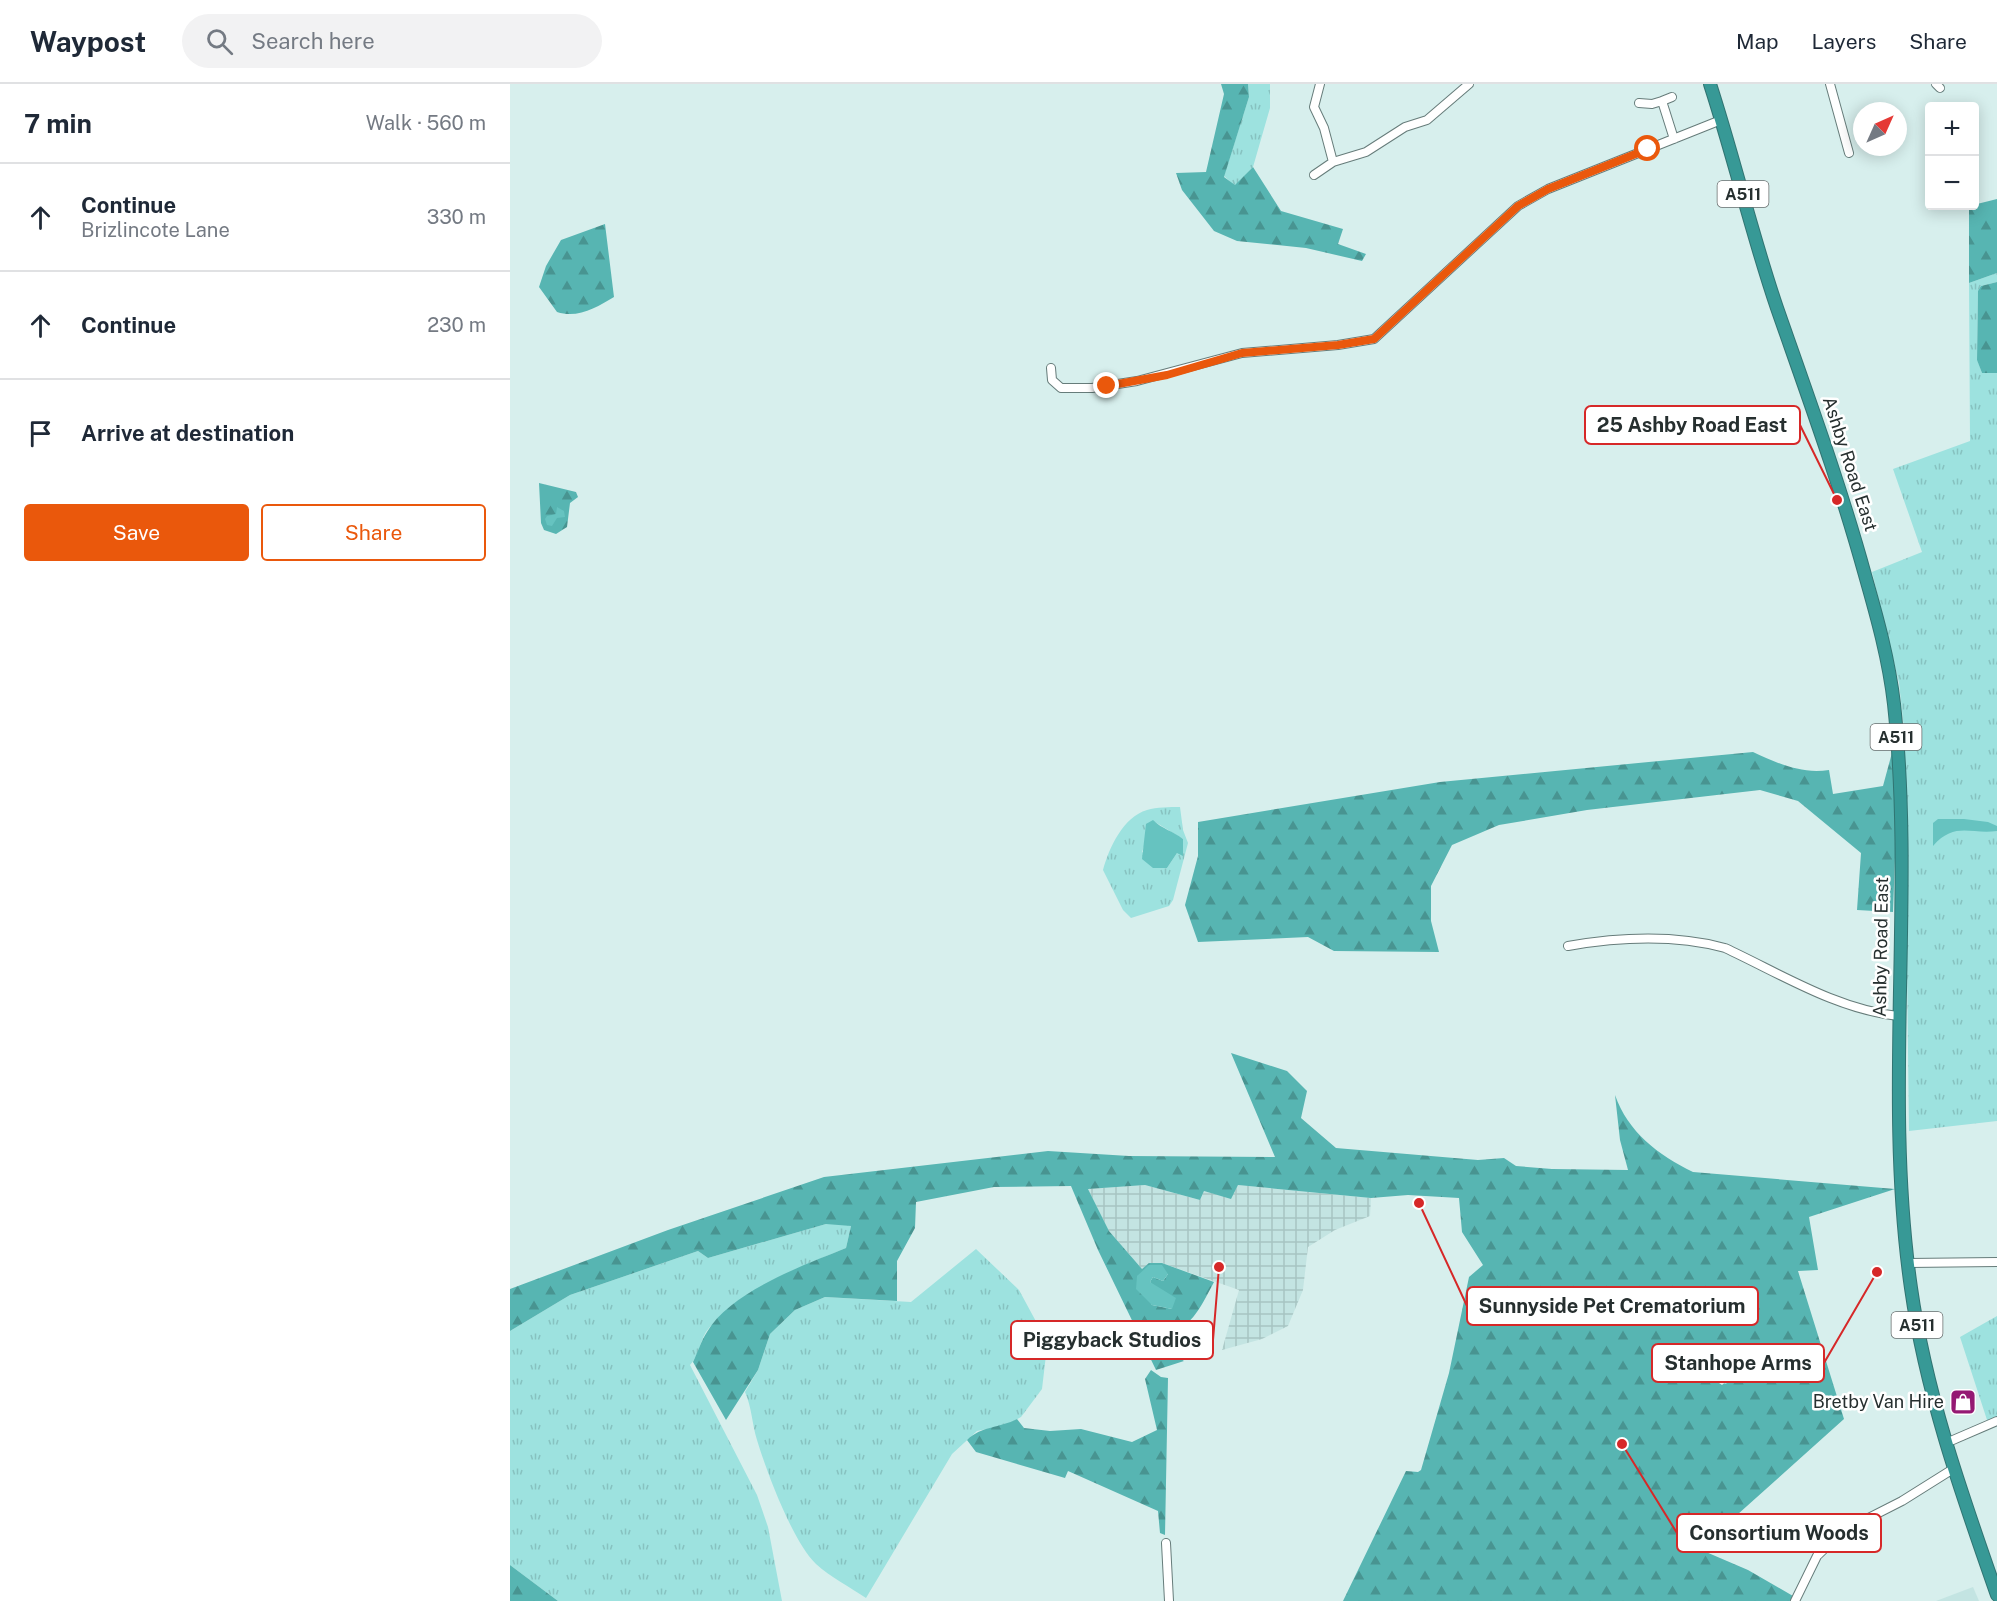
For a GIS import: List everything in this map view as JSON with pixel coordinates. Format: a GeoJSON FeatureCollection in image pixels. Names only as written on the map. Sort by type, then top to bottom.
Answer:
{"type":"FeatureCollection","features":[{"type":"Feature","properties":{"kind":"highway","name":"A511"},"geometry":{"type":"LineString","coordinates":[[1710,84],[1721,120]]}},
{"type":"Feature","properties":{"kind":"highway","name":"Ashby Road East"},"geometry":{"type":"LineString","coordinates":[[1721,120],[1776,304],[1821,427],[1881,632],[1893,699],[1901,842],[1898,1016],[1902,1187],[1908,1263],[1924,1362],[1953,1469],[1997,1595]]}},
{"type":"Feature","properties":{"kind":"street"},"geometry":{"type":"LineString","coordinates":[[1320,84],[1314,107],[1324,128],[1333,162]]}},
{"type":"Feature","properties":{"kind":"street"},"geometry":{"type":"LineString","coordinates":[[1314,175],[1333,162],[1366,152],[1405,127],[1427,120],[1467,84]]}},
{"type":"Feature","properties":{"kind":"street"},"geometry":{"type":"LineString","coordinates":[[1830,84],[1849,153]]}},
{"type":"Feature","properties":{"kind":"street"},"geometry":{"type":"LineString","coordinates":[[1639,103],[1652,104],[1672,97]]}},
{"type":"Feature","properties":{"kind":"street"},"geometry":{"type":"LineString","coordinates":[[1662,100],[1674,139]]}},
{"type":"Feature","properties":{"kind":"street"},"geometry":{"type":"LineString","coordinates":[[1051,368],[1052,380],[1061,388],[1092,388],[1167,375],[1242,353],[1355,343],[1374,339],[1518,206],[1548,189],[1721,120]]}},
{"type":"Feature","properties":{"kind":"street"},"geometry":{"type":"LineString","coordinates":[[1568,946],[1606,939],[1676,938],[1707,943],[1725,948],[1848,1006],[1872,1013],[1898,1016]]}},
{"type":"Feature","properties":{"kind":"street"},"geometry":{"type":"LineString","coordinates":[[1908,1263],[1997,1262]]}},
{"type":"Feature","properties":{"kind":"street"},"geometry":{"type":"LineString","coordinates":[[1946,1443],[1997,1421]]}},
{"type":"Feature","properties":{"kind":"street"},"geometry":{"type":"LineString","coordinates":[[1795,1601],[1817,1556],[1843,1531],[1902,1501],[1953,1469]]}},
{"type":"Feature","properties":{"kind":"street"},"geometry":{"type":"LineString","coordinates":[[1166,1543],[1169,1601]]}},
{"type":"Feature","properties":{"kind":"shaded area"},"geometry":{"type":"Polygon","coordinates":[[[557,507],[564,511],[565,517],[557,518],[552,526],[547,525],[545,519],[547,516],[556,514],[557,507]]]}},
{"type":"Feature","properties":{"kind":"shaded area"},"geometry":{"type":"Polygon","coordinates":[[[1938,819],[1988,822],[1997,826],[1997,831],[1956,831],[1941,838],[1933,846],[1933,823],[1938,819]]]}},
{"type":"Feature","properties":{"kind":"shaded area"},"geometry":{"type":"Polygon","coordinates":[[[1153,820],[1183,839],[1183,856],[1177,853],[1167,868],[1153,868],[1142,859],[1146,824],[1153,820]]]}},
{"type":"Feature","properties":{"kind":"shaded area"},"geometry":{"type":"Polygon","coordinates":[[[1145,1185],[1200,1200],[1204,1191],[1231,1198],[1238,1185],[1371,1198],[1370,1216],[1335,1230],[1308,1247],[1303,1290],[1288,1326],[1262,1339],[1222,1350],[1239,1290],[1162,1263],[1142,1269],[1109,1231],[1088,1189],[1145,1185]]]}},
{"type":"Feature","properties":{"kind":"shaded area"},"geometry":{"type":"Polygon","coordinates":[[[1149,1265],[1162,1265],[1168,1274],[1163,1281],[1153,1277],[1150,1282],[1176,1298],[1172,1309],[1152,1305],[1136,1289],[1137,1276],[1149,1265]]]}},
{"type":"Feature","properties":{"kind":"shaded area"},"geometry":{"type":"Polygon","coordinates":[[[1973,1587],[1979,1601],[1936,1601],[1973,1587]]]}},
{"type":"Feature","properties":{"kind":"green space"},"geometry":{"type":"Polygon","coordinates":[[[1221,84],[1248,84],[1249,97],[1224,177],[1235,185],[1253,167],[1281,211],[1343,229],[1338,244],[1366,254],[1362,261],[1306,248],[1237,241],[1214,231],[1182,190],[1176,173],[1206,172],[1224,94],[1221,84]]]}},
{"type":"Feature","properties":{"kind":"green space"},"geometry":{"type":"Polygon","coordinates":[[[1248,84],[1270,84],[1270,108],[1253,167],[1235,186],[1224,176],[1249,97],[1248,84]]]}},
{"type":"Feature","properties":{"kind":"green space"},"geometry":{"type":"Polygon","coordinates":[[[1997,199],[1997,273],[1969,283],[1969,210],[1979,210],[1979,204],[1997,199]]]}},
{"type":"Feature","properties":{"kind":"green space"},"geometry":{"type":"Polygon","coordinates":[[[605,224],[614,297],[580,313],[557,312],[539,287],[546,266],[561,240],[605,224]]]}},
{"type":"Feature","properties":{"kind":"green space"},"geometry":{"type":"Polygon","coordinates":[[[1997,273],[1997,282],[1981,286],[1978,292],[1977,359],[1982,373],[1997,373],[1997,1121],[1909,1131],[1904,729],[1899,683],[1872,572],[1922,552],[1893,469],[1970,441],[1969,283],[1997,273]]]}},
{"type":"Feature","properties":{"kind":"green space"},"geometry":{"type":"Polygon","coordinates":[[[1997,282],[1997,373],[1982,373],[1977,360],[1978,291],[1981,286],[1997,282]]]}},
{"type":"Feature","properties":{"kind":"green space"},"geometry":{"type":"Polygon","coordinates":[[[539,483],[576,492],[578,497],[570,503],[567,527],[556,534],[544,530],[541,523],[539,483]]]}},
{"type":"Feature","properties":{"kind":"green space"},"geometry":{"type":"Polygon","coordinates":[[[1893,749],[1896,830],[1893,912],[1857,910],[1861,853],[1798,801],[1760,790],[1587,810],[1499,825],[1452,845],[1431,886],[1431,921],[1439,952],[1334,951],[1308,937],[1198,942],[1185,905],[1198,856],[1198,822],[1440,782],[1753,752],[1800,769],[1829,770],[1833,794],[1883,786],[1893,749]]]}},
{"type":"Feature","properties":{"kind":"green space"},"geometry":{"type":"Polygon","coordinates":[[[1180,807],[1183,830],[1188,843],[1173,900],[1169,906],[1131,918],[1123,910],[1103,870],[1109,852],[1124,826],[1138,814],[1155,808],[1180,807]],[[1155,822],[1148,833],[1142,852],[1167,868],[1177,853],[1182,853],[1183,839],[1155,822]]]}},
{"type":"Feature","properties":{"kind":"green space"},"geometry":{"type":"Polygon","coordinates":[[[1231,1053],[1287,1071],[1307,1091],[1301,1118],[1336,1148],[1478,1160],[1504,1158],[1516,1166],[1552,1169],[1628,1170],[1620,1140],[1615,1095],[1628,1120],[1646,1141],[1668,1158],[1693,1172],[1895,1189],[1809,1217],[1818,1270],[1798,1271],[1844,1419],[1699,1549],[1748,1570],[1793,1596],[1791,1601],[1343,1601],[1406,1471],[1421,1470],[1449,1373],[1469,1277],[1483,1265],[1462,1232],[1459,1198],[1408,1195],[1371,1198],[1238,1185],[1231,1199],[1204,1191],[1200,1200],[1145,1185],[1088,1189],[1109,1231],[1142,1269],[1149,1263],[1162,1263],[1214,1282],[1199,1310],[1187,1323],[1179,1329],[1159,1336],[1168,1350],[1184,1361],[1156,1370],[1098,1250],[1071,1186],[994,1187],[916,1202],[915,1228],[897,1261],[897,1301],[825,1297],[795,1310],[770,1334],[758,1370],[726,1420],[693,1362],[707,1332],[733,1304],[750,1292],[769,1281],[846,1248],[851,1226],[826,1224],[708,1258],[698,1251],[570,1295],[510,1331],[510,1289],[668,1230],[824,1177],[1048,1151],[1129,1156],[1275,1157],[1231,1053]],[[1168,1274],[1137,1276],[1152,1305],[1172,1309],[1150,1282],[1153,1277],[1163,1281],[1168,1274]],[[1728,1360],[1716,1381],[1722,1385],[1741,1369],[1728,1360]]]}},
{"type":"Feature","properties":{"kind":"green space"},"geometry":{"type":"Polygon","coordinates":[[[842,1223],[851,1226],[846,1248],[773,1280],[738,1301],[709,1328],[690,1365],[757,1495],[768,1527],[782,1601],[558,1601],[510,1565],[510,1331],[570,1295],[698,1251],[708,1258],[826,1224],[842,1223]]]}},
{"type":"Feature","properties":{"kind":"green space"},"geometry":{"type":"Polygon","coordinates":[[[976,1249],[1019,1290],[1039,1327],[1046,1355],[1042,1389],[1021,1417],[1006,1425],[977,1431],[952,1454],[866,1598],[816,1564],[798,1540],[767,1470],[745,1392],[758,1370],[770,1334],[795,1310],[825,1297],[911,1302],[976,1249]]]}},
{"type":"Feature","properties":{"kind":"green space"},"geometry":{"type":"Polygon","coordinates":[[[1997,1316],[1997,1418],[1988,1423],[1960,1337],[1997,1316]]]}},
{"type":"Feature","properties":{"kind":"green space"},"geometry":{"type":"Polygon","coordinates":[[[1709,1354],[1716,1354],[1741,1369],[1726,1384],[1705,1378],[1704,1369],[1709,1354]]]}},
{"type":"Feature","properties":{"kind":"green space"},"geometry":{"type":"Polygon","coordinates":[[[1151,1370],[1161,1377],[1168,1378],[1165,1535],[1160,1533],[1158,1511],[1068,1471],[1065,1478],[976,1452],[967,1440],[978,1432],[1017,1419],[1024,1428],[1050,1431],[1081,1429],[1132,1442],[1157,1430],[1145,1379],[1151,1370]]]}},
{"type":"Feature","properties":{"kind":"green space"},"geometry":{"type":"Polygon","coordinates":[[[510,1565],[558,1601],[510,1601],[510,1565]]]}},
{"type":"Feature","properties":{"kind":"place","name":"25 Ashby Road East"},"geometry":{"type":"Point","coordinates":[1837,500]}},
{"type":"Feature","properties":{"kind":"place","name":"Sunnyside Pet Crematorium"},"geometry":{"type":"Point","coordinates":[1419,1203]}},
{"type":"Feature","properties":{"kind":"place","name":"Piggyback Studios"},"geometry":{"type":"Point","coordinates":[1219,1267]}},
{"type":"Feature","properties":{"kind":"place","name":"Stanhope Arms"},"geometry":{"type":"Point","coordinates":[1877,1272]}},
{"type":"Feature","properties":{"kind":"place","name":"Bretby Van Hire"},"geometry":{"type":"Point","coordinates":[1963,1402]}},
{"type":"Feature","properties":{"kind":"place","name":"Consortium Woods"},"geometry":{"type":"Point","coordinates":[1622,1444]}},
{"type":"Feature","properties":{"kind":"route"},"geometry":{"type":"LineString","coordinates":[[1107,386],[1167,375],[1242,353],[1338,345],[1374,339],[1518,206],[1548,189],[1648,149]]}}]}
